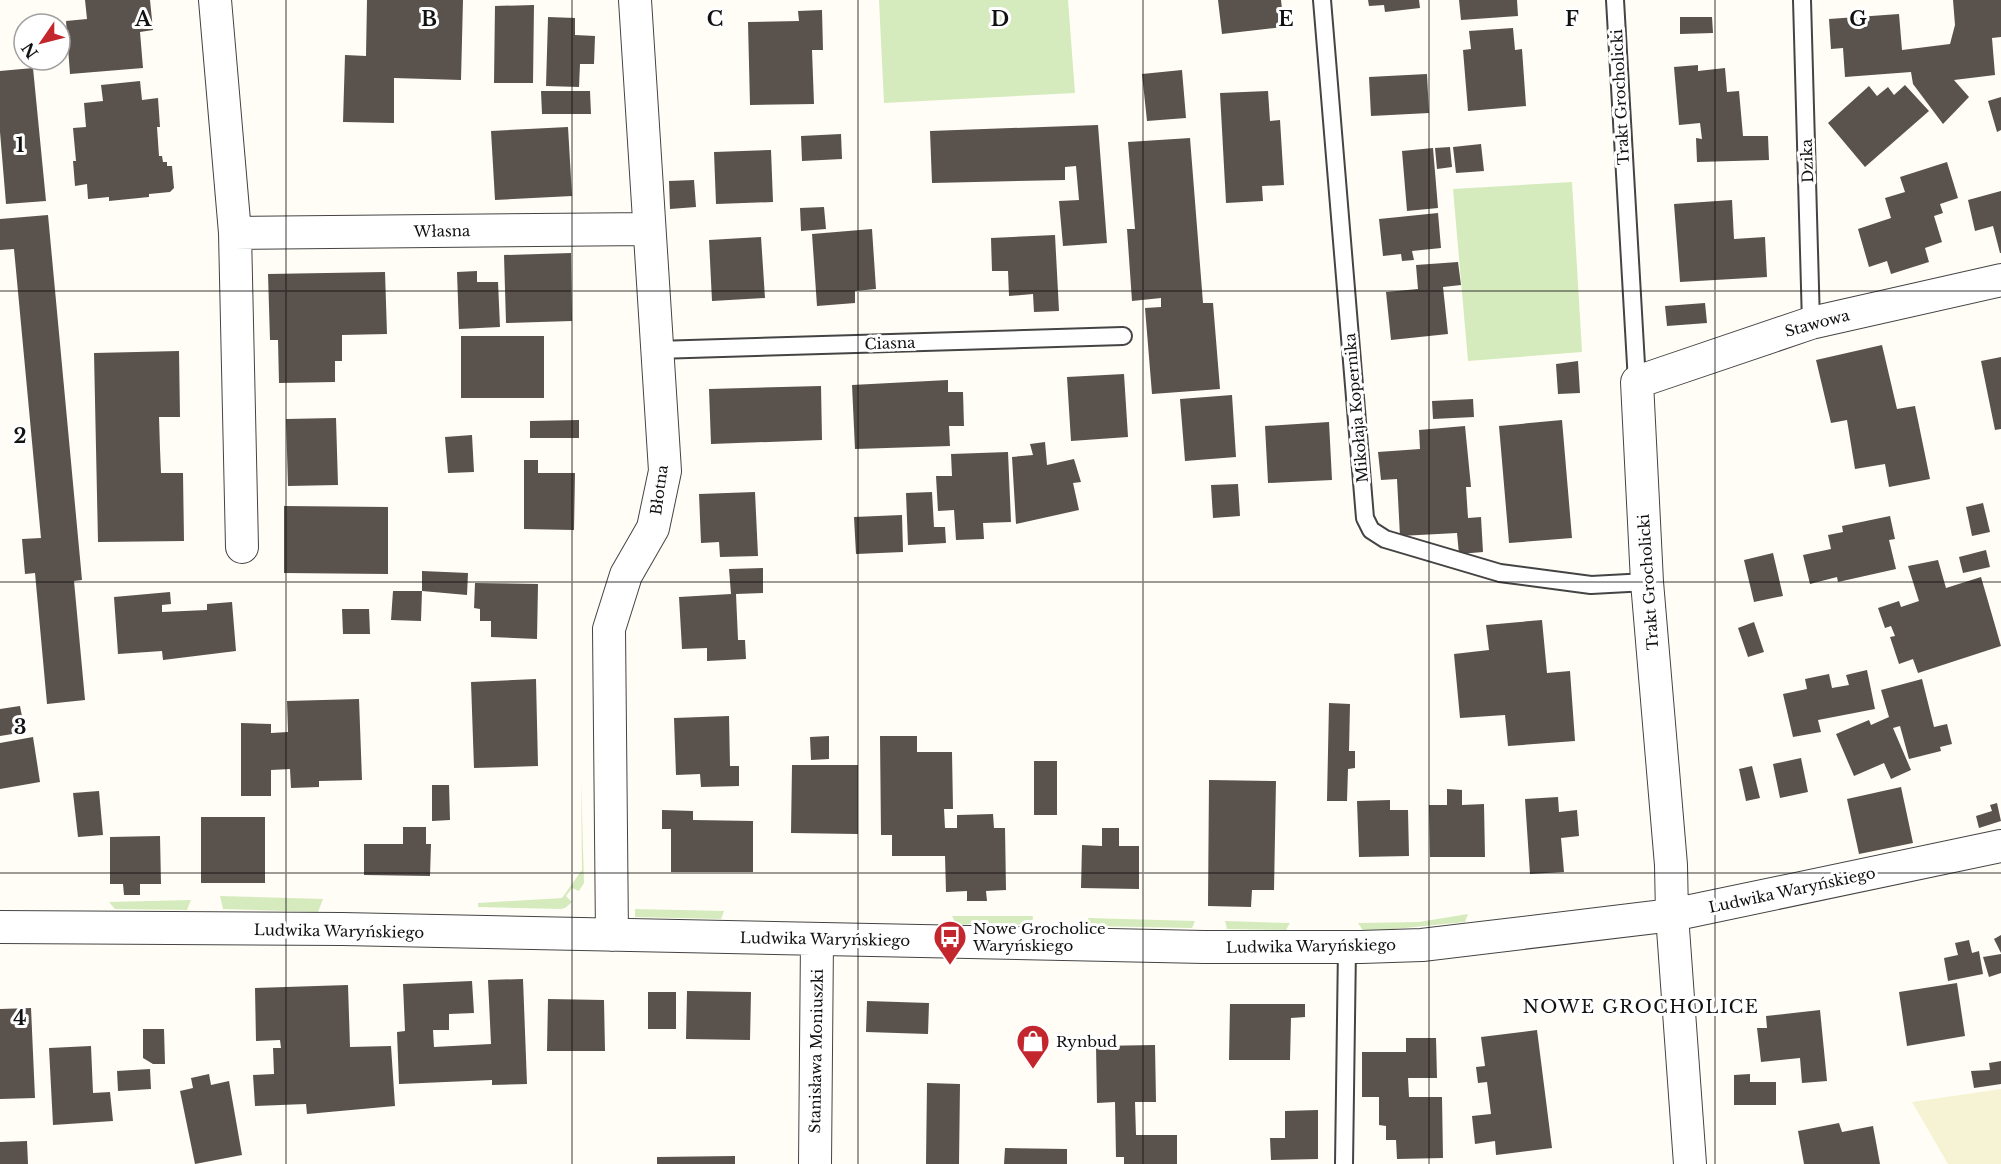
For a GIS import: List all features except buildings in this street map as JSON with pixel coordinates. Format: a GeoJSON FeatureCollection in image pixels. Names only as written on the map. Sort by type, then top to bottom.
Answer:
{"type":"FeatureCollection","features":[{"type":"Feature","properties":{"kind":"street"},"geometry":{"type":"LineString","coordinates":[[214,0],[235,233],[242,547]]}},
{"type":"Feature","properties":{"kind":"street","name":"Błotna"},"geometry":{"type":"LineString","coordinates":[[612,935],[609,629],[626,575],[653,528],[664,471],[634,0]]}},
{"type":"Feature","properties":{"kind":"street","name":"Własna"},"geometry":{"type":"LineString","coordinates":[[235,233],[650,229]]}},
{"type":"Feature","properties":{"kind":"street","name":"Stawowa"},"geometry":{"type":"LineString","coordinates":[[1637,382],[1811,323],[2001,279]]}},
{"type":"Feature","properties":{"kind":"street","name":"Trakt Grocholicki"},"geometry":{"type":"LineString","coordinates":[[1637,382],[1647,582],[1671,865],[1672,915],[1690,1164]]}},
{"type":"Feature","properties":{"kind":"street","name":"Ludwika Waryńskiego"},"geometry":{"type":"LineString","coordinates":[[0,927],[342,929],[1204,947],[1422,945],[1672,915],[2001,846]]}},
{"type":"Feature","properties":{"kind":"street","name":"Stanisława Moniuszki"},"geometry":{"type":"LineString","coordinates":[[815,1164],[817,939]]}},
{"type":"Feature","properties":{"kind":"lane","name":"Mikołaja Kopernika"},"geometry":{"type":"LineString","coordinates":[[1322,0],[1365,518],[1371,530],[1385,539],[1500,573],[1591,585],[1647,582]]}},
{"type":"Feature","properties":{"kind":"lane","name":"Trakt Grocholicki"},"geometry":{"type":"LineString","coordinates":[[1614,0],[1637,382]]}},
{"type":"Feature","properties":{"kind":"lane","name":"Dzika"},"geometry":{"type":"LineString","coordinates":[[1802,0],[1811,323]]}},
{"type":"Feature","properties":{"kind":"lane","name":"Ciasna"},"geometry":{"type":"LineString","coordinates":[[656,350],[1123,336]]}},
{"type":"Feature","properties":{"kind":"lane"},"geometry":{"type":"LineString","coordinates":[[1344,1164],[1347,947]]}},
{"type":"Feature","properties":{"kind":"shaded area"},"geometry":{"type":"Polygon","coordinates":[[[2001,1089],[2001,1164],[1948,1164],[1912,1102],[2001,1089]]]}},
{"type":"Feature","properties":{"kind":"green space"},"geometry":{"type":"Polygon","coordinates":[[[879,0],[1068,0],[1075,93],[884,103],[879,0]]]}},
{"type":"Feature","properties":{"kind":"green space"},"geometry":{"type":"Polygon","coordinates":[[[1572,182],[1582,352],[1468,361],[1453,189],[1572,182]]]}},
{"type":"Feature","properties":{"kind":"green space"},"geometry":{"type":"Polygon","coordinates":[[[581,777],[584,883],[579,891],[572,888],[566,896],[572,902],[561,909],[478,907],[478,903],[562,898],[582,870],[581,777]]]}},
{"type":"Feature","properties":{"kind":"green space"},"geometry":{"type":"Polygon","coordinates":[[[220,896],[323,899],[318,912],[223,909],[220,896]]]}},
{"type":"Feature","properties":{"kind":"green space"},"geometry":{"type":"Polygon","coordinates":[[[191,900],[187,910],[115,909],[109,902],[191,900]]]}},
{"type":"Feature","properties":{"kind":"green space"},"geometry":{"type":"Polygon","coordinates":[[[635,909],[724,911],[721,919],[635,917],[635,909]]]}},
{"type":"Feature","properties":{"kind":"green space"},"geometry":{"type":"Polygon","coordinates":[[[1468,914],[1465,922],[1364,932],[1358,923],[1419,922],[1468,914]]]}},
{"type":"Feature","properties":{"kind":"green space"},"geometry":{"type":"Polygon","coordinates":[[[952,916],[1033,916],[1032,925],[956,924],[952,916]]]}},
{"type":"Feature","properties":{"kind":"green space"},"geometry":{"type":"Polygon","coordinates":[[[1088,918],[1195,921],[1192,928],[1087,926],[1088,918]]]}},
{"type":"Feature","properties":{"kind":"green space"},"geometry":{"type":"Polygon","coordinates":[[[1225,921],[1290,923],[1286,930],[1227,929],[1225,921]]]}},
{"type":"Feature","properties":{"kind":"place","name":"Nowe Grocholice Waryńskiego"},"geometry":{"type":"Point","coordinates":[950,966]}},
{"type":"Feature","properties":{"kind":"place","name":"Rynbud"},"geometry":{"type":"Point","coordinates":[1033,1070]}},
{"type":"Feature","properties":{"kind":"district","name":"NOWE GROCHOLICE"},"geometry":{"type":"Point","coordinates":[1641,1007]}}]}
